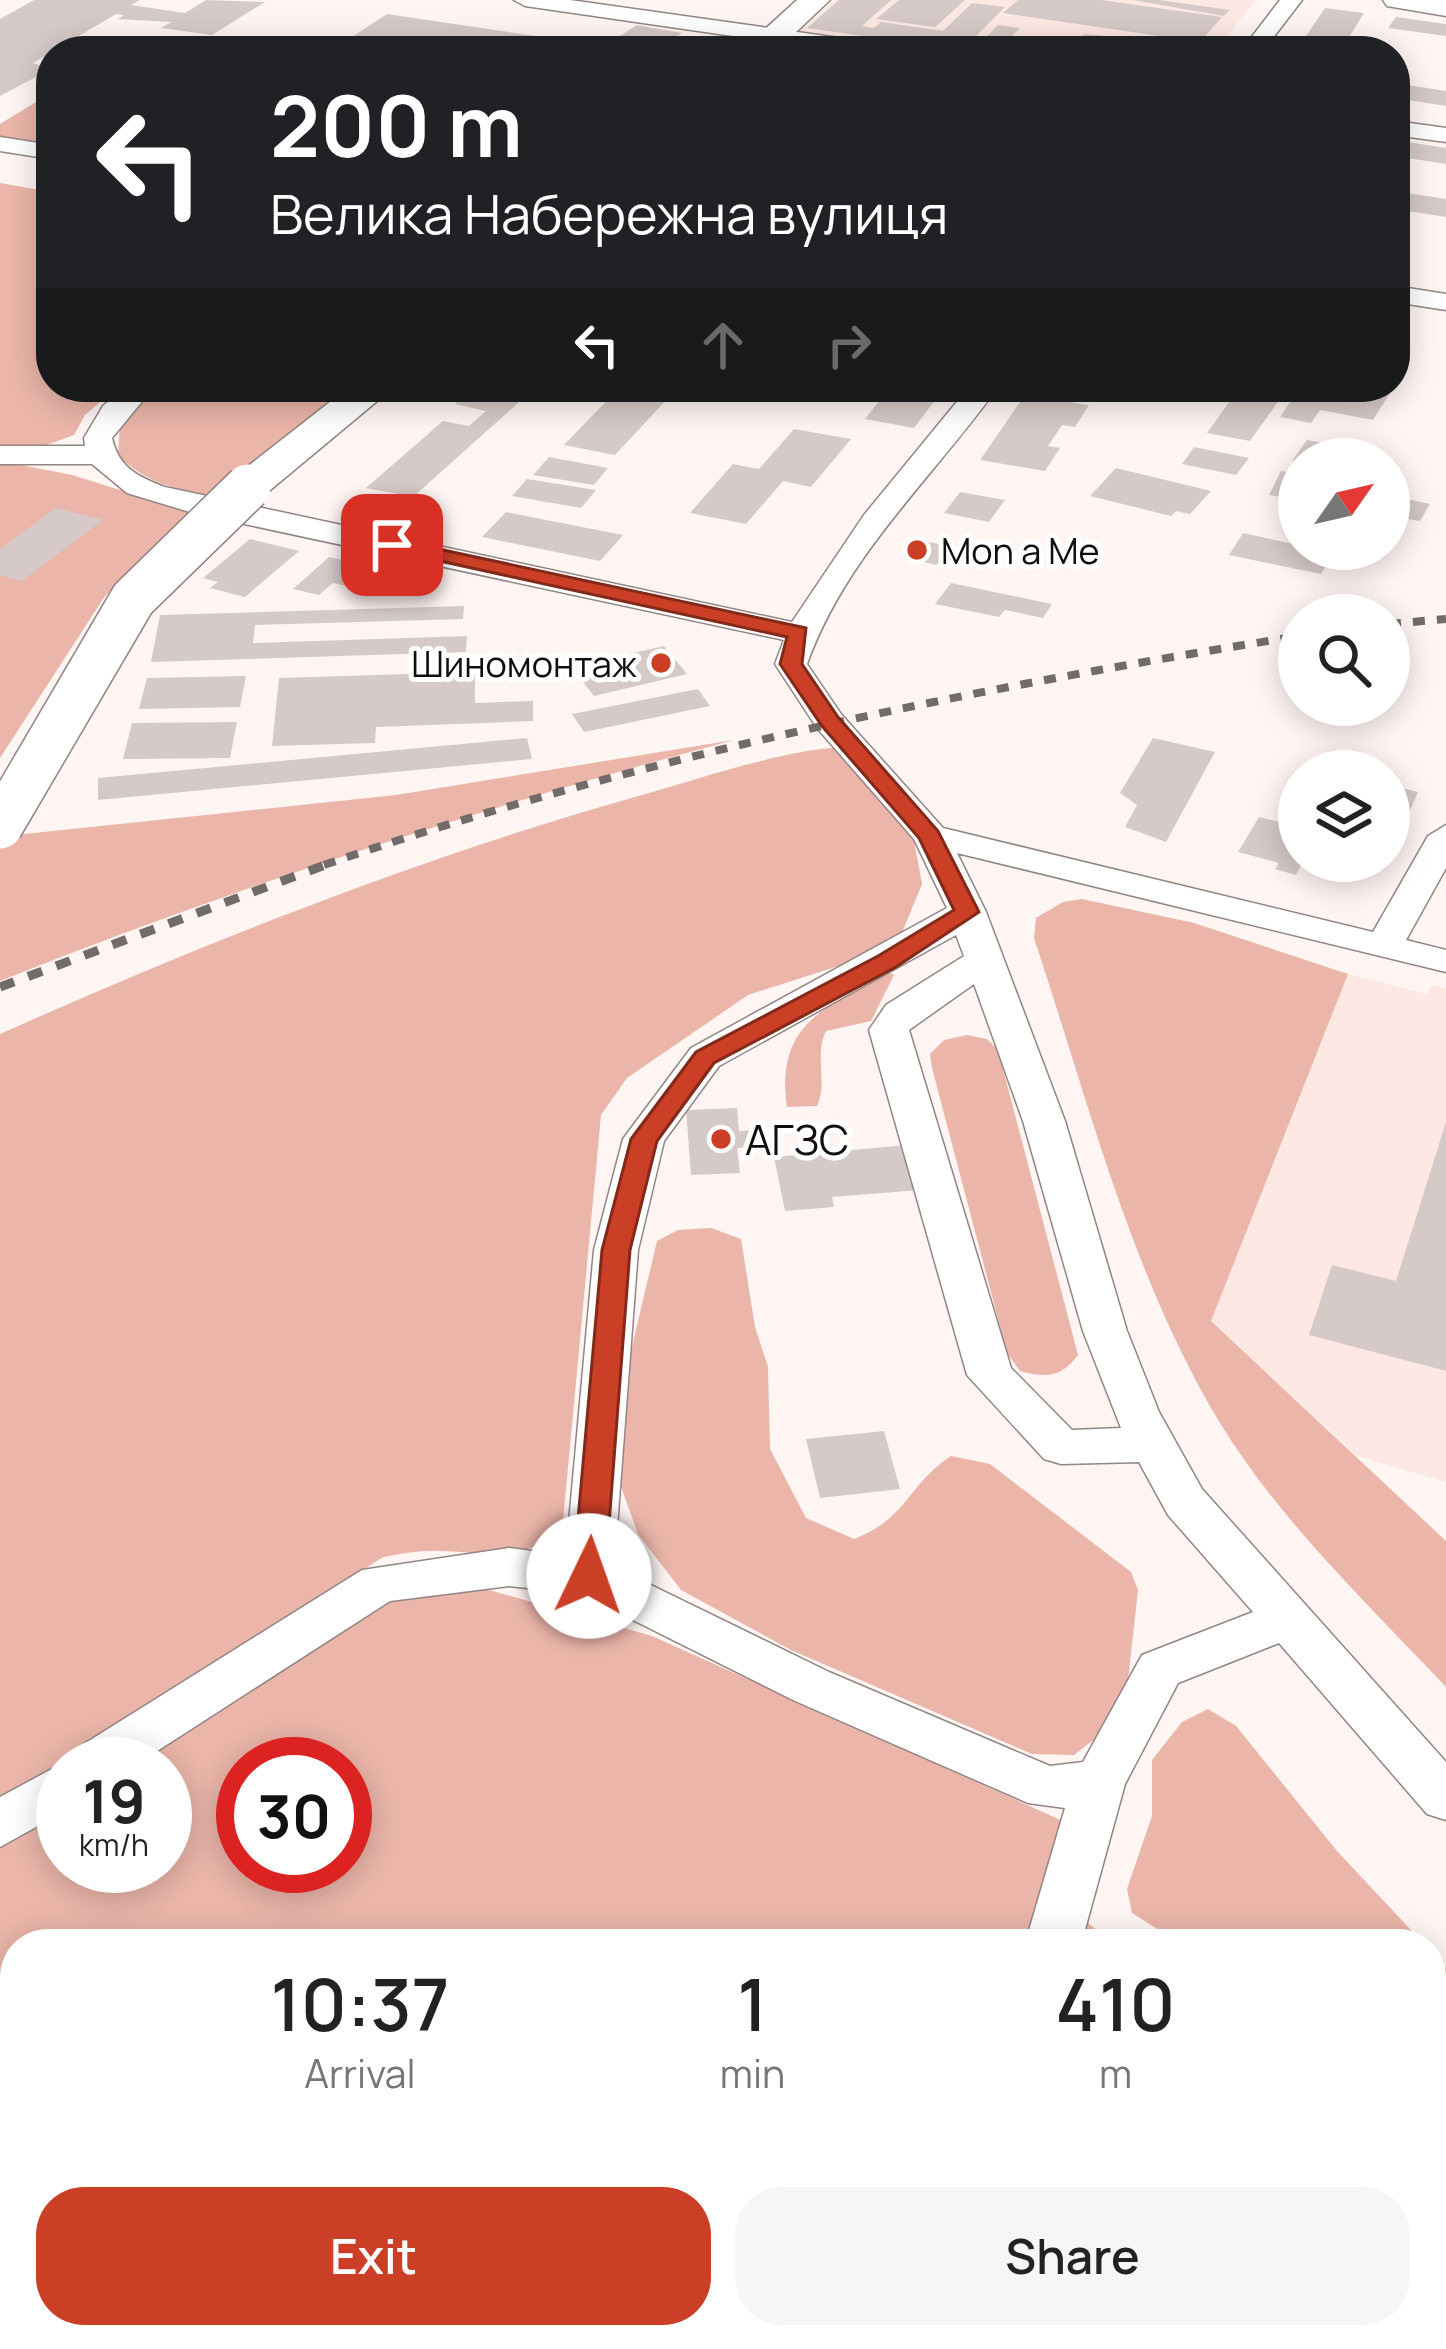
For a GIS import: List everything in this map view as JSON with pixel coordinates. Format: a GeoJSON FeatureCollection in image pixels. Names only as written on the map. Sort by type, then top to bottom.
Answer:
{"type":"FeatureCollection","features":[{"type":"Feature","properties":{"kind":"highway"},"geometry":{"type":"LineString","coordinates":[[774,36],[815,0]]}},
{"type":"Feature","properties":{"kind":"highway"},"geometry":{"type":"LineString","coordinates":[[1398,0],[1446,7]]}},
{"type":"Feature","properties":{"kind":"highway"},"geometry":{"type":"LineString","coordinates":[[0,826],[125,610],[248,487],[355,402]]}},
{"type":"Feature","properties":{"kind":"street"},"geometry":{"type":"LineString","coordinates":[[525,0],[727,36]]}},
{"type":"Feature","properties":{"kind":"street"},"geometry":{"type":"LineString","coordinates":[[1263,36],[1291,0]]}},
{"type":"Feature","properties":{"kind":"street"},"geometry":{"type":"LineString","coordinates":[[1410,130],[1446,135]]}},
{"type":"Feature","properties":{"kind":"street"},"geometry":{"type":"LineString","coordinates":[[0,144],[36,150]]}},
{"type":"Feature","properties":{"kind":"street"},"geometry":{"type":"LineString","coordinates":[[1410,296],[1446,302]]}},
{"type":"Feature","properties":{"kind":"street"},"geometry":{"type":"LineString","coordinates":[[125,402],[103,425],[100,455],[110,470],[139,488],[204,506],[798,633]]}},
{"type":"Feature","properties":{"kind":"street"},"geometry":{"type":"LineString","coordinates":[[973,402],[825,589],[798,633],[791,664],[830,722],[929,836],[967,912],[1044,1121],[1105,1330],[1153,1444],[1185,1502],[1446,1798]]}},
{"type":"Feature","properties":{"kind":"street"},"geometry":{"type":"LineString","coordinates":[[0,455],[100,455]]}},
{"type":"Feature","properties":{"kind":"street"},"geometry":{"type":"LineString","coordinates":[[929,836],[1446,961]]}},
{"type":"Feature","properties":{"kind":"street"},"geometry":{"type":"LineString","coordinates":[[1384,946],[1446,836]]}},
{"type":"Feature","properties":{"kind":"street"},"geometry":{"type":"LineString","coordinates":[[589,1576],[616,1250],[644,1139],[705,1058],[887,962],[967,912]]}},
{"type":"Feature","properties":{"kind":"street"},"geometry":{"type":"LineString","coordinates":[[986,960],[900,1013],[889,1030],[990,1375],[1061,1447],[1153,1444]]}},
{"type":"Feature","properties":{"kind":"street"},"geometry":{"type":"LineString","coordinates":[[137,1737],[379,1582],[509,1567],[589,1576],[811,1686],[1047,1787],[1099,1782]]}},
{"type":"Feature","properties":{"kind":"street"},"geometry":{"type":"LineString","coordinates":[[1058,1929],[1099,1782],[1160,1669],[1288,1619]]}},
{"type":"Feature","properties":{"kind":"street"},"geometry":{"type":"LineString","coordinates":[[0,1825],[36,1802]]}},
{"type":"Feature","properties":{"kind":"shaded area"},"geometry":{"type":"Polygon","coordinates":[[[835,0],[1256,0],[1227,36],[840,36],[799,30],[835,0]]]}},
{"type":"Feature","properties":{"kind":"shaded area"},"geometry":{"type":"Polygon","coordinates":[[[36,102],[36,145],[0,139],[0,124],[36,102]]]}},
{"type":"Feature","properties":{"kind":"shaded area"},"geometry":{"type":"Polygon","coordinates":[[[0,183],[36,189],[36,402],[100,402],[85,415],[74,435],[36,449],[0,451],[0,183]]]}},
{"type":"Feature","properties":{"kind":"shaded area"},"geometry":{"type":"Polygon","coordinates":[[[143,402],[337,402],[219,498],[177,489],[129,465],[118,455],[120,424],[143,402]]]}},
{"type":"Feature","properties":{"kind":"shaded area"},"geometry":{"type":"Polygon","coordinates":[[[0,461],[72,475],[197,514],[105,596],[0,758],[0,461]]]}},
{"type":"Feature","properties":{"kind":"shaded area"},"geometry":{"type":"Polygon","coordinates":[[[734,740],[363,850],[0,981],[0,846],[5,836],[396,795],[734,740]]]}},
{"type":"Feature","properties":{"kind":"shaded area"},"geometry":{"type":"Polygon","coordinates":[[[839,747],[912,831],[922,884],[901,935],[851,962],[748,995],[627,1078],[601,1115],[563,1521],[538,1544],[508,1553],[426,1551],[383,1557],[106,1737],[36,1737],[36,1783],[0,1806],[0,1034],[234,935],[392,875],[553,821],[788,755],[839,747]]]}},
{"type":"Feature","properties":{"kind":"shaded area"},"geometry":{"type":"Polygon","coordinates":[[[1082,899],[1194,923],[1348,974],[1211,1321],[1446,1541],[1446,1687],[1326,1561],[1270,1494],[1220,1423],[1161,1308],[1114,1186],[1034,938],[1036,918],[1063,902],[1082,899]]]}},
{"type":"Feature","properties":{"kind":"shaded area"},"geometry":{"type":"Polygon","coordinates":[[[1348,974],[1427,994],[1432,985],[1446,988],[1446,1482],[1357,1456],[1211,1321],[1348,974]]]}},
{"type":"Feature","properties":{"kind":"shaded area"},"geometry":{"type":"Polygon","coordinates":[[[894,975],[871,1021],[826,1031],[817,1106],[787,1107],[785,1079],[797,1037],[826,1008],[894,975]]]}},
{"type":"Feature","properties":{"kind":"shaded area"},"geometry":{"type":"Polygon","coordinates":[[[967,1035],[987,1039],[998,1050],[1078,1355],[1052,1374],[1020,1371],[1007,1353],[932,1068],[930,1054],[944,1040],[967,1035]]]}},
{"type":"Feature","properties":{"kind":"shaded area"},"geometry":{"type":"Polygon","coordinates":[[[711,1228],[741,1239],[755,1327],[768,1367],[770,1449],[806,1518],[854,1539],[885,1522],[951,1456],[990,1464],[1131,1572],[1138,1590],[1124,1716],[1074,1755],[1032,1754],[791,1650],[681,1590],[638,1534],[619,1481],[630,1355],[657,1241],[678,1230],[711,1228]]]}},
{"type":"Feature","properties":{"kind":"shaded area"},"geometry":{"type":"Polygon","coordinates":[[[482,1588],[652,1636],[1065,1822],[1051,1893],[1095,1929],[0,1929],[0,1847],[36,1824],[36,1893],[192,1893],[192,1737],[167,1737],[381,1597],[482,1588]]]}},
{"type":"Feature","properties":{"kind":"shaded area"},"geometry":{"type":"Polygon","coordinates":[[[1208,1709],[1236,1726],[1337,1851],[1410,1929],[1157,1929],[1132,1913],[1127,1889],[1152,1816],[1152,1760],[1182,1722],[1208,1709]]]}},
{"type":"Feature","properties":{"kind":"building"},"geometry":{"type":"Polygon","coordinates":[[[34,0],[140,0],[131,5],[185,13],[206,0],[265,2],[212,35],[161,28],[171,22],[118,19],[124,15],[116,14],[79,36],[36,36],[36,77],[0,96],[0,19],[34,0]]]}},
{"type":"Feature","properties":{"kind":"building"},"geometry":{"type":"Polygon","coordinates":[[[839,0],[891,0],[862,26],[874,28],[881,22],[943,31],[972,3],[1005,7],[976,36],[864,36],[807,28],[839,0]]]}},
{"type":"Feature","properties":{"kind":"building"},"geometry":{"type":"Polygon","coordinates":[[[899,0],[965,0],[935,27],[876,19],[899,0]]]}},
{"type":"Feature","properties":{"kind":"building"},"geometry":{"type":"Polygon","coordinates":[[[1018,0],[1101,0],[1222,17],[1205,36],[1159,36],[1003,13],[1018,0]]]}},
{"type":"Feature","properties":{"kind":"building"},"geometry":{"type":"Polygon","coordinates":[[[1133,0],[1159,0],[1230,10],[1224,16],[1133,0]]]}},
{"type":"Feature","properties":{"kind":"building"},"geometry":{"type":"Polygon","coordinates":[[[1325,8],[1364,13],[1350,36],[1306,36],[1325,8]]]}},
{"type":"Feature","properties":{"kind":"building"},"geometry":{"type":"Polygon","coordinates":[[[387,14],[532,36],[354,36],[387,14]]]}},
{"type":"Feature","properties":{"kind":"building"},"geometry":{"type":"Polygon","coordinates":[[[1396,17],[1446,24],[1446,36],[1388,28],[1396,17]]]}},
{"type":"Feature","properties":{"kind":"building"},"geometry":{"type":"Polygon","coordinates":[[[637,25],[682,33],[677,36],[620,36],[637,25]]]}},
{"type":"Feature","properties":{"kind":"building"},"geometry":{"type":"Polygon","coordinates":[[[998,25],[1020,28],[1012,36],[987,36],[998,25]]]}},
{"type":"Feature","properties":{"kind":"building"},"geometry":{"type":"Polygon","coordinates":[[[1410,85],[1446,91],[1446,106],[1410,100],[1410,85]]]}},
{"type":"Feature","properties":{"kind":"building"},"geometry":{"type":"Polygon","coordinates":[[[1410,142],[1446,148],[1446,164],[1410,158],[1410,142]]]}},
{"type":"Feature","properties":{"kind":"building"},"geometry":{"type":"Polygon","coordinates":[[[1410,193],[1446,199],[1446,217],[1410,211],[1410,193]]]}},
{"type":"Feature","properties":{"kind":"building"},"geometry":{"type":"Polygon","coordinates":[[[519,402],[413,497],[366,488],[443,421],[469,426],[486,411],[455,404],[519,402]]]}},
{"type":"Feature","properties":{"kind":"building"},"geometry":{"type":"Polygon","coordinates":[[[605,402],[664,402],[615,455],[564,445],[605,402]]]}},
{"type":"Feature","properties":{"kind":"building"},"geometry":{"type":"Polygon","coordinates":[[[878,402],[934,402],[914,428],[865,419],[878,402]]]}},
{"type":"Feature","properties":{"kind":"building"},"geometry":{"type":"Polygon","coordinates":[[[1020,402],[1089,405],[1075,427],[1062,425],[1048,446],[1060,448],[1045,471],[980,460],[1020,402]]]}},
{"type":"Feature","properties":{"kind":"building"},"geometry":{"type":"Polygon","coordinates":[[[1229,402],[1278,402],[1250,441],[1207,433],[1229,402]]]}},
{"type":"Feature","properties":{"kind":"building"},"geometry":{"type":"Polygon","coordinates":[[[1290,402],[1384,402],[1373,420],[1320,410],[1311,423],[1280,417],[1290,402]]]}},
{"type":"Feature","properties":{"kind":"building"},"geometry":{"type":"Polygon","coordinates":[[[794,429],[851,439],[811,487],[783,481],[746,524],[690,513],[733,464],[759,469],[794,429]]]}},
{"type":"Feature","properties":{"kind":"building"},"geometry":{"type":"Polygon","coordinates":[[[1194,447],[1249,458],[1236,475],[1182,464],[1194,447]]]}},
{"type":"Feature","properties":{"kind":"building"},"geometry":{"type":"Polygon","coordinates":[[[549,457],[608,468],[594,485],[533,475],[549,457]]]}},
{"type":"Feature","properties":{"kind":"building"},"geometry":{"type":"Polygon","coordinates":[[[1116,468],[1211,491],[1190,514],[1176,511],[1171,516],[1090,496],[1116,468]]]}},
{"type":"Feature","properties":{"kind":"building"},"geometry":{"type":"Polygon","coordinates":[[[527,479],[596,490],[581,508],[512,496],[527,479]]]}},
{"type":"Feature","properties":{"kind":"building"},"geometry":{"type":"Polygon","coordinates":[[[960,492],[1005,500],[989,522],[944,513],[960,492]]]}},
{"type":"Feature","properties":{"kind":"building"},"geometry":{"type":"Polygon","coordinates":[[[1410,500],[1430,504],[1420,521],[1410,519],[1410,500]]]}},
{"type":"Feature","properties":{"kind":"building"},"geometry":{"type":"Polygon","coordinates":[[[56,508],[103,520],[22,581],[0,575],[0,549],[56,508]]]}},
{"type":"Feature","properties":{"kind":"building"},"geometry":{"type":"Polygon","coordinates":[[[506,512],[623,535],[600,561],[482,537],[506,512]]]}},
{"type":"Feature","properties":{"kind":"building"},"geometry":{"type":"Polygon","coordinates":[[[1243,533],[1278,541],[1278,565],[1229,555],[1243,533]]]}},
{"type":"Feature","properties":{"kind":"building"},"geometry":{"type":"Polygon","coordinates":[[[250,539],[299,551],[245,597],[210,588],[218,582],[203,578],[250,539]]]}},
{"type":"Feature","properties":{"kind":"building"},"geometry":{"type":"Polygon","coordinates":[[[920,540],[952,547],[936,565],[904,557],[920,540]]]}},
{"type":"Feature","properties":{"kind":"building"},"geometry":{"type":"Polygon","coordinates":[[[329,557],[414,576],[392,596],[333,583],[319,595],[293,589],[329,557]]]}},
{"type":"Feature","properties":{"kind":"building"},"geometry":{"type":"Polygon","coordinates":[[[951,583],[1052,604],[1043,618],[1005,610],[999,617],[935,604],[951,583]]]}},
{"type":"Feature","properties":{"kind":"building"},"geometry":{"type":"Polygon","coordinates":[[[464,606],[463,619],[255,625],[253,643],[467,636],[466,652],[151,662],[160,615],[464,606]]]}},
{"type":"Feature","properties":{"kind":"building"},"geometry":{"type":"Polygon","coordinates":[[[664,646],[687,674],[594,696],[571,667],[664,646]]]}},
{"type":"Feature","properties":{"kind":"building"},"geometry":{"type":"Polygon","coordinates":[[[475,672],[475,703],[533,701],[533,721],[376,727],[375,743],[272,746],[279,678],[475,672]]]}},
{"type":"Feature","properties":{"kind":"building"},"geometry":{"type":"Polygon","coordinates":[[[246,676],[240,707],[139,709],[147,678],[246,676]]]}},
{"type":"Feature","properties":{"kind":"building"},"geometry":{"type":"Polygon","coordinates":[[[698,689],[710,706],[584,732],[572,714],[698,689]]]}},
{"type":"Feature","properties":{"kind":"building"},"geometry":{"type":"Polygon","coordinates":[[[237,722],[230,758],[123,759],[132,723],[237,722]]]}},
{"type":"Feature","properties":{"kind":"building"},"geometry":{"type":"Polygon","coordinates":[[[527,738],[532,759],[98,800],[98,778],[527,738]]]}},
{"type":"Feature","properties":{"kind":"building"},"geometry":{"type":"Polygon","coordinates":[[[1153,738],[1215,752],[1166,842],[1125,827],[1137,805],[1120,793],[1153,738]]]}},
{"type":"Feature","properties":{"kind":"building"},"geometry":{"type":"Polygon","coordinates":[[[1259,817],[1278,822],[1278,863],[1238,852],[1259,817]]]}},
{"type":"Feature","properties":{"kind":"building","name":"АГЗС"},"geometry":{"type":"Polygon","coordinates":[[[737,1108],[739,1131],[753,1130],[755,1147],[737,1148],[740,1173],[691,1175],[686,1110],[737,1108]]]}},
{"type":"Feature","properties":{"kind":"building"},"geometry":{"type":"Polygon","coordinates":[[[1446,1122],[1446,1371],[1309,1335],[1332,1265],[1396,1281],[1446,1122]]]}},
{"type":"Feature","properties":{"kind":"building"},"geometry":{"type":"Polygon","coordinates":[[[908,1145],[920,1190],[832,1197],[834,1207],[785,1211],[774,1157],[908,1145]]]}},
{"type":"Feature","properties":{"kind":"building"},"geometry":{"type":"Polygon","coordinates":[[[884,1431],[900,1489],[820,1498],[806,1439],[884,1431]]]}},
{"type":"Feature","properties":{"kind":"railway"},"geometry":{"type":"LineString","coordinates":[[1410,622],[1446,619]]}},
{"type":"Feature","properties":{"kind":"railway"},"geometry":{"type":"LineString","coordinates":[[332,862],[564,791],[806,730],[1052,679],[1278,640]]}},
{"type":"Feature","properties":{"kind":"railway"},"geometry":{"type":"LineString","coordinates":[[0,987],[332,862]]}},
{"type":"Feature","properties":{"kind":"railway"},"geometry":{"type":"LineString","coordinates":[[324,865],[332,862]]}},
{"type":"Feature","properties":{"kind":"place","name":"Mon a Me"},"geometry":{"type":"Point","coordinates":[917,550]}},
{"type":"Feature","properties":{"kind":"place","name":"Шиномонтаж"},"geometry":{"type":"Point","coordinates":[661,663]}},
{"type":"Feature","properties":{"kind":"place","name":"АГЗС"},"geometry":{"type":"Point","coordinates":[721,1139]}},
{"type":"Feature","properties":{"kind":"route"},"geometry":{"type":"LineString","coordinates":[[392,545],[798,633],[791,664],[830,722],[929,836],[967,912],[887,962],[705,1058],[644,1139],[616,1250],[589,1576]]}}]}
